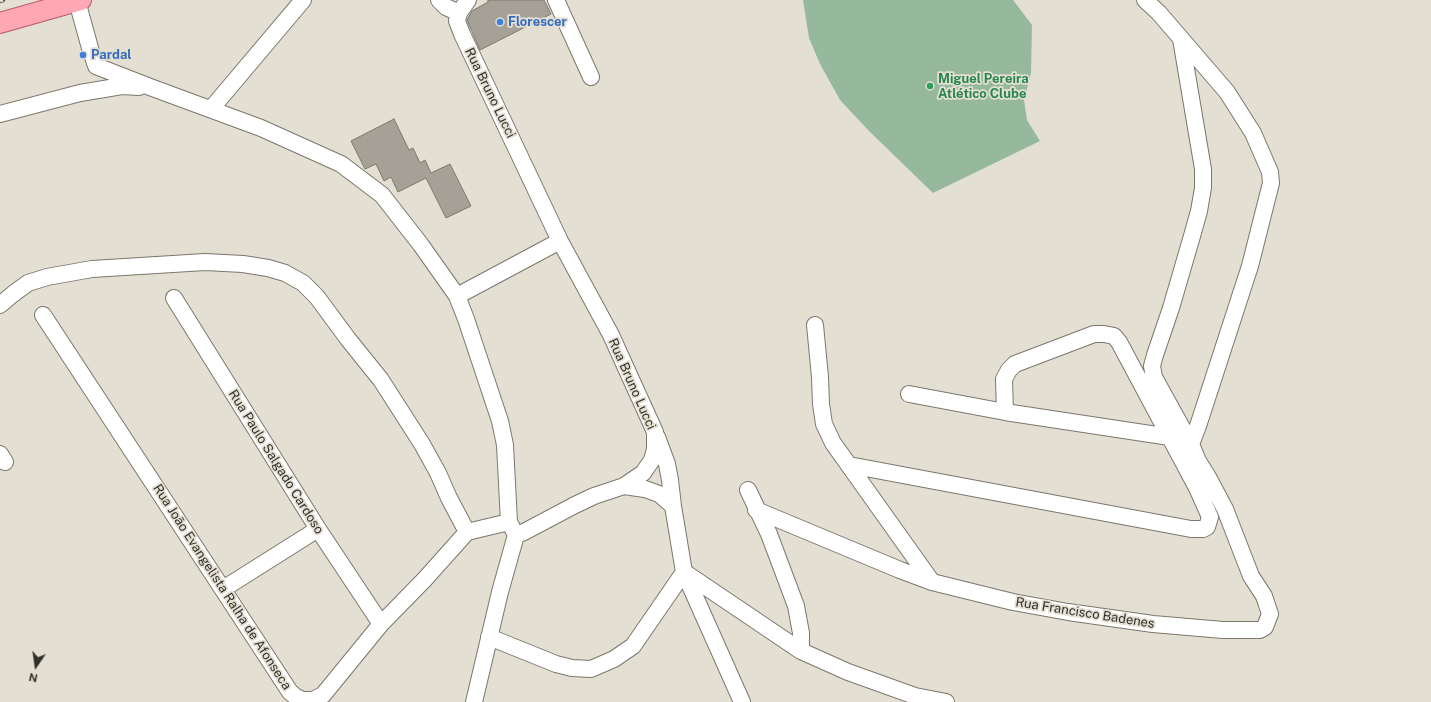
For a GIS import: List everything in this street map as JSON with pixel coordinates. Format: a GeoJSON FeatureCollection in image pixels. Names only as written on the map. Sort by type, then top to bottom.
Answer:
{"type":"FeatureCollection","features":[{"type":"Feature","properties":{"kind":"main road"},"geometry":{"type":"LineString","coordinates":[[0,23],[79,1]]}},
{"type":"Feature","properties":{"kind":"street"},"geometry":{"type":"LineString","coordinates":[[211,109],[303,0]]}},
{"type":"Feature","properties":{"kind":"street"},"geometry":{"type":"LineString","coordinates":[[439,0],[446,7],[463,6]]}},
{"type":"Feature","properties":{"kind":"street"},"geometry":{"type":"LineString","coordinates":[[556,0],[591,77]]}},
{"type":"Feature","properties":{"kind":"street"},"geometry":{"type":"LineString","coordinates":[[1145,0],[1159,13],[1227,92],[1256,139],[1270,172],[1271,183],[1250,266],[1191,444]]}},
{"type":"Feature","properties":{"kind":"street"},"geometry":{"type":"LineString","coordinates":[[79,1],[90,48],[96,66],[80,93]]}},
{"type":"Feature","properties":{"kind":"street","name":"Rua Bruno Lucci"},"geometry":{"type":"LineString","coordinates":[[463,6],[457,17],[458,25],[560,241],[611,335],[655,432],[655,449],[652,460],[643,473],[624,486],[594,496],[574,505],[524,532],[512,528]]}},
{"type":"Feature","properties":{"kind":"street","name":"Rua Francisco Badenes"},"geometry":{"type":"LineString","coordinates":[[756,510],[828,541],[932,582],[1013,602],[1068,612],[1153,624],[1223,630],[1260,630],[1265,627],[1270,614],[1264,596],[1251,576],[1225,509],[1154,377],[1152,366],[1154,355],[1171,308],[1199,212],[1203,188],[1203,169],[1181,39]]}},
{"type":"Feature","properties":{"kind":"street"},"geometry":{"type":"LineString","coordinates":[[96,66],[260,128],[341,164],[382,195],[421,245],[457,296],[500,421],[505,445],[512,528],[474,702]]}},
{"type":"Feature","properties":{"kind":"street"},"geometry":{"type":"LineString","coordinates":[[0,114],[80,93],[122,86],[150,87]]}},
{"type":"Feature","properties":{"kind":"street"},"geometry":{"type":"LineString","coordinates":[[457,296],[560,241]]}},
{"type":"Feature","properties":{"kind":"street"},"geometry":{"type":"LineString","coordinates":[[0,305],[28,284],[47,277],[92,269],[205,262],[243,264],[268,268],[285,273],[303,283],[317,297],[381,380],[422,444],[438,473],[448,498],[467,532],[512,528]]}},
{"type":"Feature","properties":{"kind":"street","name":"Rua Paulo Salgado Cardoso"},"geometry":{"type":"LineString","coordinates":[[174,298],[318,529],[381,624]]}},
{"type":"Feature","properties":{"kind":"street","name":"Rua João Evangelista Ralha de Afonseca"},"geometry":{"type":"LineString","coordinates":[[43,315],[290,692],[296,697],[303,700],[313,700],[323,696],[381,624],[425,579],[467,532]]}},
{"type":"Feature","properties":{"kind":"street"},"geometry":{"type":"LineString","coordinates":[[814,325],[824,424],[833,443],[863,487],[932,582]]}},
{"type":"Feature","properties":{"kind":"street"},"geometry":{"type":"LineString","coordinates":[[849,465],[1192,529],[1203,529],[1207,527],[1210,517],[1207,509],[1119,342],[1114,336],[1094,334],[1015,364],[1009,370],[1004,379],[1005,412]]}},
{"type":"Feature","properties":{"kind":"street"},"geometry":{"type":"LineString","coordinates":[[909,394],[1005,412],[1170,437]]}},
{"type":"Feature","properties":{"kind":"street"},"geometry":{"type":"LineString","coordinates":[[655,432],[667,464],[684,572],[742,702]]}},
{"type":"Feature","properties":{"kind":"street"},"geometry":{"type":"LineString","coordinates":[[624,486],[645,489],[658,494],[673,506]]}},
{"type":"Feature","properties":{"kind":"street"},"geometry":{"type":"LineString","coordinates":[[748,490],[768,534],[796,606],[801,633],[801,651]]}},
{"type":"Feature","properties":{"kind":"street"},"geometry":{"type":"LineString","coordinates":[[223,589],[318,529]]}},
{"type":"Feature","properties":{"kind":"street"},"geometry":{"type":"LineString","coordinates":[[489,637],[556,664],[572,668],[591,669],[614,659],[632,646],[684,572]]}},
{"type":"Feature","properties":{"kind":"street"},"geometry":{"type":"LineString","coordinates":[[684,572],[801,651],[848,672],[915,696],[946,702]]}},
{"type":"Feature","properties":{"kind":"green space","name":"Miguel Pereira Atlético Clube"},"geometry":{"type":"Polygon","coordinates":[[[803,0],[1013,0],[1032,25],[1031,73],[1024,100],[1027,120],[1040,141],[933,193],[869,131],[840,100],[820,64],[809,38],[803,0]]]}},
{"type":"Feature","properties":{"kind":"building","name":"Florescer"},"geometry":{"type":"Polygon","coordinates":[[[488,0],[544,0],[551,14],[480,50],[467,20],[472,11],[488,2],[488,0]]]}},
{"type":"Feature","properties":{"kind":"building"},"geometry":{"type":"Polygon","coordinates":[[[394,119],[409,150],[413,148],[420,163],[425,160],[431,173],[450,164],[471,206],[446,218],[426,178],[398,192],[391,177],[384,181],[376,164],[365,169],[351,141],[394,119]]]}},
{"type":"Feature","properties":{"kind":"place","name":"Florescer"},"geometry":{"type":"Point","coordinates":[500,22]}},
{"type":"Feature","properties":{"kind":"place","name":"Pardal"},"geometry":{"type":"Point","coordinates":[83,55]}},
{"type":"Feature","properties":{"kind":"place","name":"Miguel Pereira Atlético Clube"},"geometry":{"type":"Point","coordinates":[930,86]}}]}
